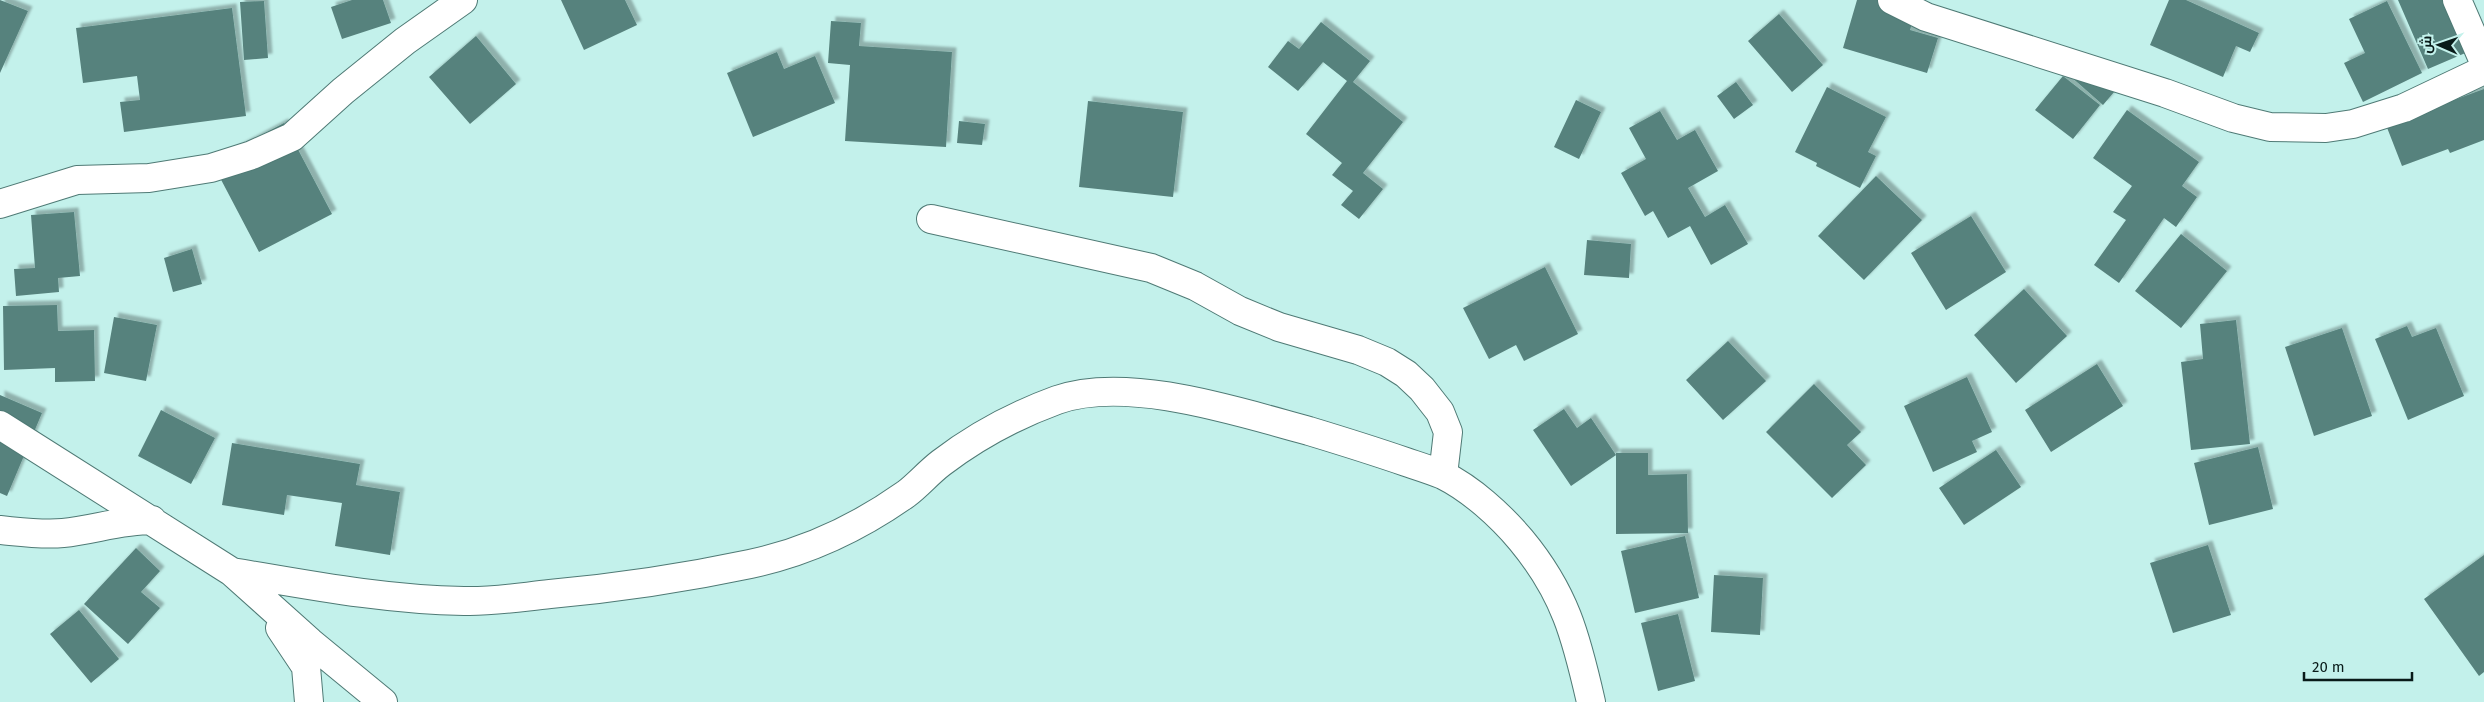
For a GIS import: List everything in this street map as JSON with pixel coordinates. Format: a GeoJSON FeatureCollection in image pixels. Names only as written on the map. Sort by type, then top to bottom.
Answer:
{"type":"FeatureCollection","features":[{"type":"Feature","properties":{"kind":"street"},"geometry":{"type":"LineString","coordinates":[[0,204],[77,180],[149,178],[211,168],[252,155],[292,137],[389,53],[463,0]]}},
{"type":"Feature","properties":{"kind":"street"},"geometry":{"type":"LineString","coordinates":[[1892,0],[1926,17],[2164,93],[2233,118],[2270,127],[2326,128],[2353,124],[2404,108],[2484,70]]}},
{"type":"Feature","properties":{"kind":"street"},"geometry":{"type":"LineString","coordinates":[[2457,0],[2484,62]]}},
{"type":"Feature","properties":{"kind":"street"},"geometry":{"type":"LineString","coordinates":[[931,219],[1151,268],[1195,286],[1240,311],[1280,327],[1358,350],[1387,362],[1406,374],[1422,389],[1440,412],[1448,432],[1442,475]]}},
{"type":"Feature","properties":{"kind":"street"},"geometry":{"type":"LineString","coordinates":[[232,572],[370,594],[467,602],[597,590],[752,564],[815,546],[890,505],[910,491],[939,464],[984,434],[1061,398],[1094,393],[1140,393],[1196,402],[1358,445],[1442,475],[1465,489],[1502,520],[1519,538],[1549,579],[1565,607],[1575,635],[1591,702]]}},
{"type":"Feature","properties":{"kind":"street"},"geometry":{"type":"LineString","coordinates":[[0,425],[232,572],[259,598],[383,702]]}},
{"type":"Feature","properties":{"kind":"street"},"geometry":{"type":"LineString","coordinates":[[0,530],[62,533],[128,520],[152,520]]}},
{"type":"Feature","properties":{"kind":"street"},"geometry":{"type":"LineString","coordinates":[[259,598],[306,667],[309,702]]}},
{"type":"Feature","properties":{"kind":"building"},"geometry":{"type":"Polygon","coordinates":[[[0,0],[28,11],[0,73],[0,0]]]}},
{"type":"Feature","properties":{"kind":"building"},"geometry":{"type":"Polygon","coordinates":[[[352,0],[383,0],[391,23],[342,39],[331,7],[352,0]]]}},
{"type":"Feature","properties":{"kind":"building"},"geometry":{"type":"Polygon","coordinates":[[[561,0],[625,0],[637,25],[584,50],[561,0]]]}},
{"type":"Feature","properties":{"kind":"building"},"geometry":{"type":"Polygon","coordinates":[[[1857,0],[1903,0],[1918,4],[1910,30],[1938,38],[1927,73],[1843,48],[1857,0]]]}},
{"type":"Feature","properties":{"kind":"building"},"geometry":{"type":"Polygon","coordinates":[[[2169,0],[2186,0],[2259,33],[2250,52],[2236,46],[2223,77],[2150,45],[2169,0]]]}},
{"type":"Feature","properties":{"kind":"building"},"geometry":{"type":"Polygon","coordinates":[[[2398,0],[2465,0],[2484,45],[2428,69],[2398,0]]]}},
{"type":"Feature","properties":{"kind":"building"},"geometry":{"type":"Polygon","coordinates":[[[264,1],[268,58],[244,60],[240,2],[264,1]]]}},
{"type":"Feature","properties":{"kind":"building"},"geometry":{"type":"Polygon","coordinates":[[[2387,1],[2422,73],[2363,102],[2344,63],[2365,53],[2349,19],[2387,1]]]}},
{"type":"Feature","properties":{"kind":"building"},"geometry":{"type":"Polygon","coordinates":[[[232,8],[246,116],[124,132],[120,102],[140,100],[137,76],[83,83],[76,28],[232,8]]]}},
{"type":"Feature","properties":{"kind":"building"},"geometry":{"type":"Polygon","coordinates":[[[1779,14],[1823,65],[1792,92],[1748,41],[1779,14]]]}},
{"type":"Feature","properties":{"kind":"building"},"geometry":{"type":"Polygon","coordinates":[[[831,21],[861,23],[859,46],[952,52],[946,147],[845,141],[850,65],[828,63],[831,21]]]}},
{"type":"Feature","properties":{"kind":"building"},"geometry":{"type":"Polygon","coordinates":[[[1321,22],[1370,61],[1353,82],[1403,122],[1363,173],[1383,189],[1359,219],[1341,205],[1353,191],[1332,175],[1342,163],[1306,134],[1347,81],[1323,62],[1298,91],[1268,67],[1288,41],[1299,49],[1321,22]]]}},
{"type":"Feature","properties":{"kind":"building"},"geometry":{"type":"Polygon","coordinates":[[[476,36],[516,84],[470,124],[429,77],[476,36]]]}},
{"type":"Feature","properties":{"kind":"building"},"geometry":{"type":"Polygon","coordinates":[[[777,52],[784,69],[815,56],[835,103],[753,137],[727,73],[777,52]]]}},
{"type":"Feature","properties":{"kind":"building"},"geometry":{"type":"Polygon","coordinates":[[[2069,75],[2120,85],[2103,105],[2069,75]]]}},
{"type":"Feature","properties":{"kind":"building"},"geometry":{"type":"Polygon","coordinates":[[[2063,76],[2100,105],[2073,139],[2035,110],[2063,76]]]}},
{"type":"Feature","properties":{"kind":"building"},"geometry":{"type":"Polygon","coordinates":[[[1736,82],[1753,105],[1734,119],[1717,96],[1736,82]]]}},
{"type":"Feature","properties":{"kind":"building"},"geometry":{"type":"Polygon","coordinates":[[[1827,87],[1886,117],[1868,152],[1876,156],[1860,188],[1816,166],[1817,163],[1795,152],[1827,87]]]}},
{"type":"Feature","properties":{"kind":"building"},"geometry":{"type":"Polygon","coordinates":[[[2484,89],[2484,140],[2450,153],[2448,149],[2402,166],[2386,125],[2484,89]]]}},
{"type":"Feature","properties":{"kind":"building"},"geometry":{"type":"Polygon","coordinates":[[[1576,100],[1601,112],[1579,159],[1554,147],[1576,100]]]}},
{"type":"Feature","properties":{"kind":"building"},"geometry":{"type":"Polygon","coordinates":[[[1088,101],[1183,112],[1173,197],[1079,187],[1088,101]]]}},
{"type":"Feature","properties":{"kind":"building"},"geometry":{"type":"Polygon","coordinates":[[[2127,110],[2199,162],[2182,186],[2197,197],[2176,227],[2164,218],[2119,283],[2094,265],[2126,220],[2113,212],[2132,186],[2093,158],[2127,110]]]}},
{"type":"Feature","properties":{"kind":"building"},"geometry":{"type":"Polygon","coordinates":[[[1660,111],[1677,140],[1695,130],[1718,171],[1688,188],[1705,217],[1725,205],[1748,244],[1711,265],[1690,226],[1668,238],[1653,211],[1645,216],[1621,173],[1646,159],[1629,128],[1660,111]]]}},
{"type":"Feature","properties":{"kind":"building"},"geometry":{"type":"Polygon","coordinates":[[[959,121],[985,124],[982,145],[957,143],[959,121]]]}},
{"type":"Feature","properties":{"kind":"building"},"geometry":{"type":"Polygon","coordinates":[[[284,123],[332,214],[259,252],[217,172],[228,153],[284,123]]]}},
{"type":"Feature","properties":{"kind":"building"},"geometry":{"type":"Polygon","coordinates":[[[1876,176],[1922,220],[1864,280],[1818,236],[1876,176]]]}},
{"type":"Feature","properties":{"kind":"building"},"geometry":{"type":"Polygon","coordinates":[[[74,212],[80,276],[58,278],[59,292],[16,296],[14,269],[35,268],[31,215],[74,212]]]}},
{"type":"Feature","properties":{"kind":"building"},"geometry":{"type":"Polygon","coordinates":[[[1971,216],[2006,272],[1946,310],[1911,253],[1971,216]]]}},
{"type":"Feature","properties":{"kind":"building"},"geometry":{"type":"Polygon","coordinates":[[[2181,234],[2227,271],[2181,328],[2135,291],[2181,234]]]}},
{"type":"Feature","properties":{"kind":"building"},"geometry":{"type":"Polygon","coordinates":[[[1587,240],[1631,244],[1629,278],[1584,275],[1587,240]]]}},
{"type":"Feature","properties":{"kind":"building"},"geometry":{"type":"Polygon","coordinates":[[[192,249],[202,284],[173,292],[164,258],[192,249]]]}},
{"type":"Feature","properties":{"kind":"building"},"geometry":{"type":"Polygon","coordinates":[[[1545,267],[1578,334],[1524,361],[1516,345],[1489,359],[1463,308],[1545,267]]]}},
{"type":"Feature","properties":{"kind":"building"},"geometry":{"type":"Polygon","coordinates":[[[2024,289],[2067,336],[2016,383],[1974,335],[2024,289]]]}},
{"type":"Feature","properties":{"kind":"building"},"geometry":{"type":"Polygon","coordinates":[[[57,305],[58,331],[94,330],[95,381],[55,382],[55,368],[4,370],[3,306],[57,305]]]}},
{"type":"Feature","properties":{"kind":"building"},"geometry":{"type":"Polygon","coordinates":[[[114,317],[157,325],[146,381],[104,373],[114,317]]]}},
{"type":"Feature","properties":{"kind":"building"},"geometry":{"type":"Polygon","coordinates":[[[2236,320],[2250,444],[2191,450],[2181,362],[2203,359],[2200,324],[2236,320]]]}},
{"type":"Feature","properties":{"kind":"building"},"geometry":{"type":"Polygon","coordinates":[[[2407,326],[2412,337],[2436,328],[2464,396],[2408,420],[2375,339],[2407,326]]]}},
{"type":"Feature","properties":{"kind":"building"},"geometry":{"type":"Polygon","coordinates":[[[2342,328],[2372,416],[2314,436],[2285,347],[2342,328]]]}},
{"type":"Feature","properties":{"kind":"building"},"geometry":{"type":"Polygon","coordinates":[[[1728,341],[1766,381],[1723,420],[1686,380],[1728,341]]]}},
{"type":"Feature","properties":{"kind":"building"},"geometry":{"type":"Polygon","coordinates":[[[2097,364],[2123,406],[2051,452],[2025,410],[2097,364]]]}},
{"type":"Feature","properties":{"kind":"building"},"geometry":{"type":"Polygon","coordinates":[[[1967,377],[1992,432],[1972,441],[1977,452],[1933,472],[1904,406],[1967,377]]]}},
{"type":"Feature","properties":{"kind":"building"},"geometry":{"type":"Polygon","coordinates":[[[1814,384],[1861,432],[1847,445],[1866,465],[1832,498],[1766,432],[1814,384]]]}},
{"type":"Feature","properties":{"kind":"building"},"geometry":{"type":"Polygon","coordinates":[[[0,395],[42,413],[7,496],[0,493],[0,395]]]}},
{"type":"Feature","properties":{"kind":"building"},"geometry":{"type":"Polygon","coordinates":[[[1564,409],[1577,428],[1591,418],[1616,455],[1571,486],[1533,430],[1564,409]]]}},
{"type":"Feature","properties":{"kind":"building"},"geometry":{"type":"Polygon","coordinates":[[[161,410],[215,438],[191,484],[138,456],[161,410]]]}},
{"type":"Feature","properties":{"kind":"building"},"geometry":{"type":"Polygon","coordinates":[[[232,443],[360,464],[356,485],[400,492],[390,555],[335,546],[342,503],[287,495],[284,515],[222,505],[232,443]]]}},
{"type":"Feature","properties":{"kind":"building"},"geometry":{"type":"Polygon","coordinates":[[[2258,447],[2273,509],[2209,525],[2194,463],[2258,447]]]}},
{"type":"Feature","properties":{"kind":"building"},"geometry":{"type":"Polygon","coordinates":[[[1996,450],[2021,487],[1964,525],[1939,488],[1996,450]]]}},
{"type":"Feature","properties":{"kind":"building"},"geometry":{"type":"Polygon","coordinates":[[[1616,453],[1648,453],[1648,475],[1687,474],[1688,533],[1616,534],[1616,453]]]}},
{"type":"Feature","properties":{"kind":"building"},"geometry":{"type":"Polygon","coordinates":[[[1685,536],[1699,598],[1635,613],[1621,551],[1685,536]]]}},
{"type":"Feature","properties":{"kind":"building"},"geometry":{"type":"Polygon","coordinates":[[[2208,545],[2231,615],[2173,633],[2150,563],[2208,545]]]}},
{"type":"Feature","properties":{"kind":"building"},"geometry":{"type":"Polygon","coordinates":[[[136,548],[160,571],[141,592],[160,608],[128,644],[84,604],[136,548]]]}},
{"type":"Feature","properties":{"kind":"building"},"geometry":{"type":"Polygon","coordinates":[[[2484,555],[2484,672],[2479,676],[2424,599],[2484,555]]]}},
{"type":"Feature","properties":{"kind":"building"},"geometry":{"type":"Polygon","coordinates":[[[1714,575],[1763,578],[1760,635],[1711,632],[1714,575]]]}},
{"type":"Feature","properties":{"kind":"building"},"geometry":{"type":"Polygon","coordinates":[[[79,610],[119,659],[91,683],[50,634],[79,610]]]}},
{"type":"Feature","properties":{"kind":"building"},"geometry":{"type":"Polygon","coordinates":[[[1678,614],[1695,681],[1658,691],[1641,623],[1678,614]]]}}]}
